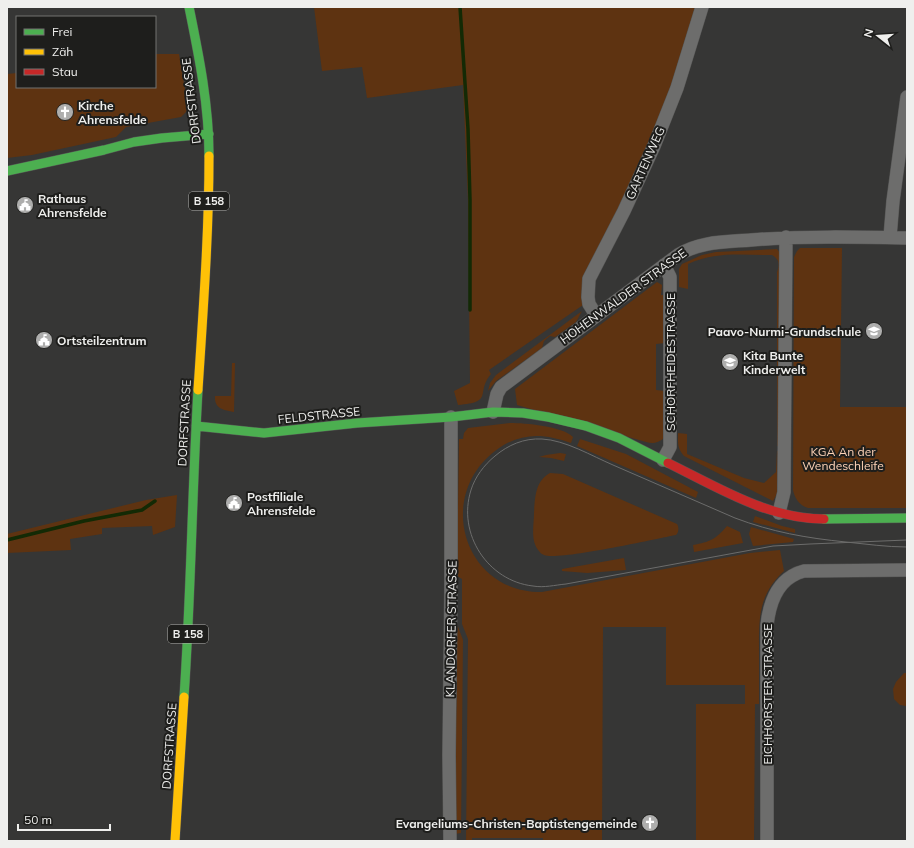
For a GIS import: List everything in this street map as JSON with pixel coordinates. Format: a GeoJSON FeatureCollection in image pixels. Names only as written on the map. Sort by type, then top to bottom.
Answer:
{"type":"FeatureCollection","features":[{"type":"Feature","properties":{"kind":"street","name":"DORFSTRASSE"},"geometry":{"type":"LineString","coordinates":[[175,841],[188,628],[190,540],[208,232],[210,172],[209,134],[204,84],[189,7]]}},
{"type":"Feature","properties":{"kind":"street","name":"GARTENWEG"},"geometry":{"type":"LineString","coordinates":[[596,315],[588,297],[589,279],[624,211],[654,146],[677,88],[702,7]]}},
{"type":"Feature","properties":{"kind":"street"},"geometry":{"type":"LineString","coordinates":[[890,237],[893,201],[907,97]]}},
{"type":"Feature","properties":{"kind":"street"},"geometry":{"type":"LineString","coordinates":[[7,170],[104,150],[134,142],[209,134]]}},
{"type":"Feature","properties":{"kind":"street"},"geometry":{"type":"LineString","coordinates":[[779,513],[784,492],[786,238]]}},
{"type":"Feature","properties":{"kind":"street","name":"HOHENWALDER STRASSE"},"geometry":{"type":"LineString","coordinates":[[493,412],[497,394],[501,387],[596,315],[688,249],[711,243],[786,238],[907,238]]}},
{"type":"Feature","properties":{"kind":"street","name":"SCHORFHEIDESTRASSE"},"geometry":{"type":"LineString","coordinates":[[663,460],[670,447],[670,277],[664,265]]}},
{"type":"Feature","properties":{"kind":"street"},"geometry":{"type":"LineString","coordinates":[[448,417],[493,412],[523,413],[548,416],[586,426],[619,438],[754,505],[786,515],[811,519],[907,518]]}},
{"type":"Feature","properties":{"kind":"street","name":"FELDSTRASSE"},"geometry":{"type":"LineString","coordinates":[[196,426],[264,433],[357,423],[448,417]]}},
{"type":"Feature","properties":{"kind":"street","name":"KLANDORFER STRASSE"},"geometry":{"type":"LineString","coordinates":[[448,417],[451,573],[449,755],[450,841]]}},
{"type":"Feature","properties":{"kind":"street","name":"EICHHORSTER STRASSE"},"geometry":{"type":"LineString","coordinates":[[767,841],[767,625],[770,608],[776,594],[786,580],[792,575],[804,571],[907,570]]}},
{"type":"Feature","properties":{"kind":"green space"},"geometry":{"type":"Polygon","coordinates":[[[314,7],[698,7],[668,98],[583,305],[489,370],[491,374],[484,386],[482,396],[477,402],[458,405],[454,391],[470,383],[468,200],[463,85],[367,98],[362,67],[322,71],[314,7]]]}},
{"type":"Feature","properties":{"kind":"green space"},"geometry":{"type":"Polygon","coordinates":[[[156,54],[179,54],[188,107],[186,112],[181,117],[126,127],[116,137],[32,155],[7,158],[7,74],[16,73],[16,88],[156,88],[156,54]]]}},
{"type":"Feature","properties":{"kind":"green space","name":"KGA An der Wendeschleife"},"geometry":{"type":"Polygon","coordinates":[[[800,248],[842,248],[840,407],[907,407],[907,508],[808,508],[800,503],[795,496],[793,490],[794,257],[800,248]]]}},
{"type":"Feature","properties":{"kind":"green space"},"geometry":{"type":"Polygon","coordinates":[[[777,249],[780,253],[780,446],[777,446],[777,272],[779,264],[776,258],[772,255],[740,254],[719,255],[698,260],[688,264],[688,289],[679,287],[679,269],[682,264],[702,255],[716,252],[777,249]]]}},
{"type":"Feature","properties":{"kind":"green space"},"geometry":{"type":"Polygon","coordinates":[[[657,282],[662,285],[661,295],[666,295],[665,343],[656,344],[656,390],[665,391],[664,438],[658,442],[649,443],[517,405],[515,389],[657,282]]]}},
{"type":"Feature","properties":{"kind":"green space"},"geometry":{"type":"Polygon","coordinates":[[[582,311],[576,322],[555,337],[550,336],[544,341],[542,348],[496,381],[488,391],[490,383],[496,375],[582,311]]]}},
{"type":"Feature","properties":{"kind":"green space"},"geometry":{"type":"Polygon","coordinates":[[[232,363],[235,363],[234,412],[220,408],[216,404],[215,400],[215,396],[231,396],[232,363]]]}},
{"type":"Feature","properties":{"kind":"green space"},"geometry":{"type":"Polygon","coordinates":[[[510,423],[534,425],[561,430],[573,437],[571,443],[551,437],[541,436],[523,437],[513,440],[495,451],[477,470],[466,493],[463,516],[467,539],[477,560],[493,577],[515,588],[542,592],[750,553],[780,550],[784,571],[769,589],[760,618],[759,704],[755,704],[754,841],[696,841],[696,704],[745,704],[745,685],[666,685],[666,627],[603,627],[602,841],[543,841],[543,838],[472,838],[472,841],[466,841],[468,639],[462,624],[462,579],[457,576],[459,439],[463,439],[464,433],[468,428],[510,423]]]}},
{"type":"Feature","properties":{"kind":"green space"},"geometry":{"type":"Polygon","coordinates":[[[678,433],[687,434],[687,454],[744,478],[764,483],[776,472],[777,451],[780,451],[777,494],[773,501],[684,456],[679,448],[678,433]]]}},
{"type":"Feature","properties":{"kind":"green space"},"geometry":{"type":"Polygon","coordinates":[[[580,439],[626,454],[698,492],[696,498],[577,446],[580,439]]]}},
{"type":"Feature","properties":{"kind":"green space"},"geometry":{"type":"Polygon","coordinates":[[[560,453],[566,454],[564,461],[539,457],[546,455],[560,453]]]}},
{"type":"Feature","properties":{"kind":"green space"},"geometry":{"type":"Polygon","coordinates":[[[550,473],[563,474],[677,524],[678,532],[676,535],[629,545],[568,555],[544,555],[539,552],[534,543],[534,507],[539,485],[545,476],[550,473]]]}},
{"type":"Feature","properties":{"kind":"green space"},"geometry":{"type":"Polygon","coordinates":[[[177,495],[175,527],[153,535],[152,526],[102,528],[102,534],[70,539],[71,550],[7,553],[7,534],[146,500],[177,495]]]}},
{"type":"Feature","properties":{"kind":"green space"},"geometry":{"type":"Polygon","coordinates":[[[755,516],[795,529],[795,533],[753,522],[755,516]]]}},
{"type":"Feature","properties":{"kind":"green space"},"geometry":{"type":"Polygon","coordinates":[[[727,526],[740,532],[743,543],[694,552],[693,545],[704,543],[712,539],[727,526]]]}},
{"type":"Feature","properties":{"kind":"green space"},"geometry":{"type":"Polygon","coordinates":[[[751,527],[794,539],[793,542],[753,546],[749,534],[751,527]]]}},
{"type":"Feature","properties":{"kind":"green space"},"geometry":{"type":"Polygon","coordinates":[[[624,558],[626,570],[587,573],[562,571],[562,569],[624,558]]]}},
{"type":"Feature","properties":{"kind":"green space"},"geometry":{"type":"Polygon","coordinates":[[[457,624],[463,640],[461,833],[455,834],[457,624]]]}},
{"type":"Feature","properties":{"kind":"green space"},"geometry":{"type":"Polygon","coordinates":[[[904,673],[907,673],[906,706],[900,705],[894,699],[893,689],[896,682],[904,673]]]}},
{"type":"Feature","properties":{"kind":"waterway"},"geometry":{"type":"LineString","coordinates":[[460,7],[468,129],[470,200],[470,310]]}},
{"type":"Feature","properties":{"kind":"waterway"},"geometry":{"type":"LineString","coordinates":[[7,540],[84,521],[142,510],[155,501]]}},
{"type":"Feature","properties":{"kind":"tram line"},"geometry":{"type":"LineString","coordinates":[[907,540],[810,544],[773,546],[566,584],[537,587],[517,582],[502,575],[490,565],[480,553],[473,538],[468,523],[468,507],[471,490],[475,480],[491,460],[500,452],[517,443],[542,439],[569,445],[735,518],[762,527],[817,539],[831,540],[846,542],[854,543],[876,545],[907,547]]}},
{"type":"Feature","properties":{"kind":"traffic: fast"},"geometry":{"type":"LineString","coordinates":[[189,7],[200,62],[205,99],[209,137],[209,156]]}},
{"type":"Feature","properties":{"kind":"traffic: fast"},"geometry":{"type":"LineString","coordinates":[[7,171],[134,142],[209,134]]}},
{"type":"Feature","properties":{"kind":"traffic: fast"},"geometry":{"type":"LineString","coordinates":[[184,697],[198,390]]}},
{"type":"Feature","properties":{"kind":"traffic: fast"},"geometry":{"type":"LineString","coordinates":[[196,426],[264,433],[357,423],[451,417],[493,412],[523,413],[586,426],[619,438],[668,463]]}},
{"type":"Feature","properties":{"kind":"traffic: fast"},"geometry":{"type":"LineString","coordinates":[[824,519],[907,518]]}},
{"type":"Feature","properties":{"kind":"traffic: slow"},"geometry":{"type":"LineString","coordinates":[[198,390],[207,244],[209,156]]}},
{"type":"Feature","properties":{"kind":"traffic: slow"},"geometry":{"type":"LineString","coordinates":[[175,841],[184,697]]}},
{"type":"Feature","properties":{"kind":"traffic: jam"},"geometry":{"type":"LineString","coordinates":[[668,463],[724,491],[763,508],[803,518],[824,519]]}},
{"type":"Feature","properties":{"kind":"place","name":"Kirche Ahrensfelde"},"geometry":{"type":"Point","coordinates":[65,112]}},
{"type":"Feature","properties":{"kind":"place","name":"Rathaus Ahrensfelde"},"geometry":{"type":"Point","coordinates":[25,205]}},
{"type":"Feature","properties":{"kind":"place","name":"Paavo-Nurmi-Grundschule"},"geometry":{"type":"Point","coordinates":[874,331]}},
{"type":"Feature","properties":{"kind":"place","name":"Ortsteilzentrum"},"geometry":{"type":"Point","coordinates":[44,340]}},
{"type":"Feature","properties":{"kind":"place","name":"Kita Bunte Kinderwelt"},"geometry":{"type":"Point","coordinates":[730,362]}},
{"type":"Feature","properties":{"kind":"place","name":"Postfiliale Ahrensfelde"},"geometry":{"type":"Point","coordinates":[234,503]}},
{"type":"Feature","properties":{"kind":"place","name":"Evangeliums-Christen-Baptistengemeinde"},"geometry":{"type":"Point","coordinates":[650,823]}}]}
